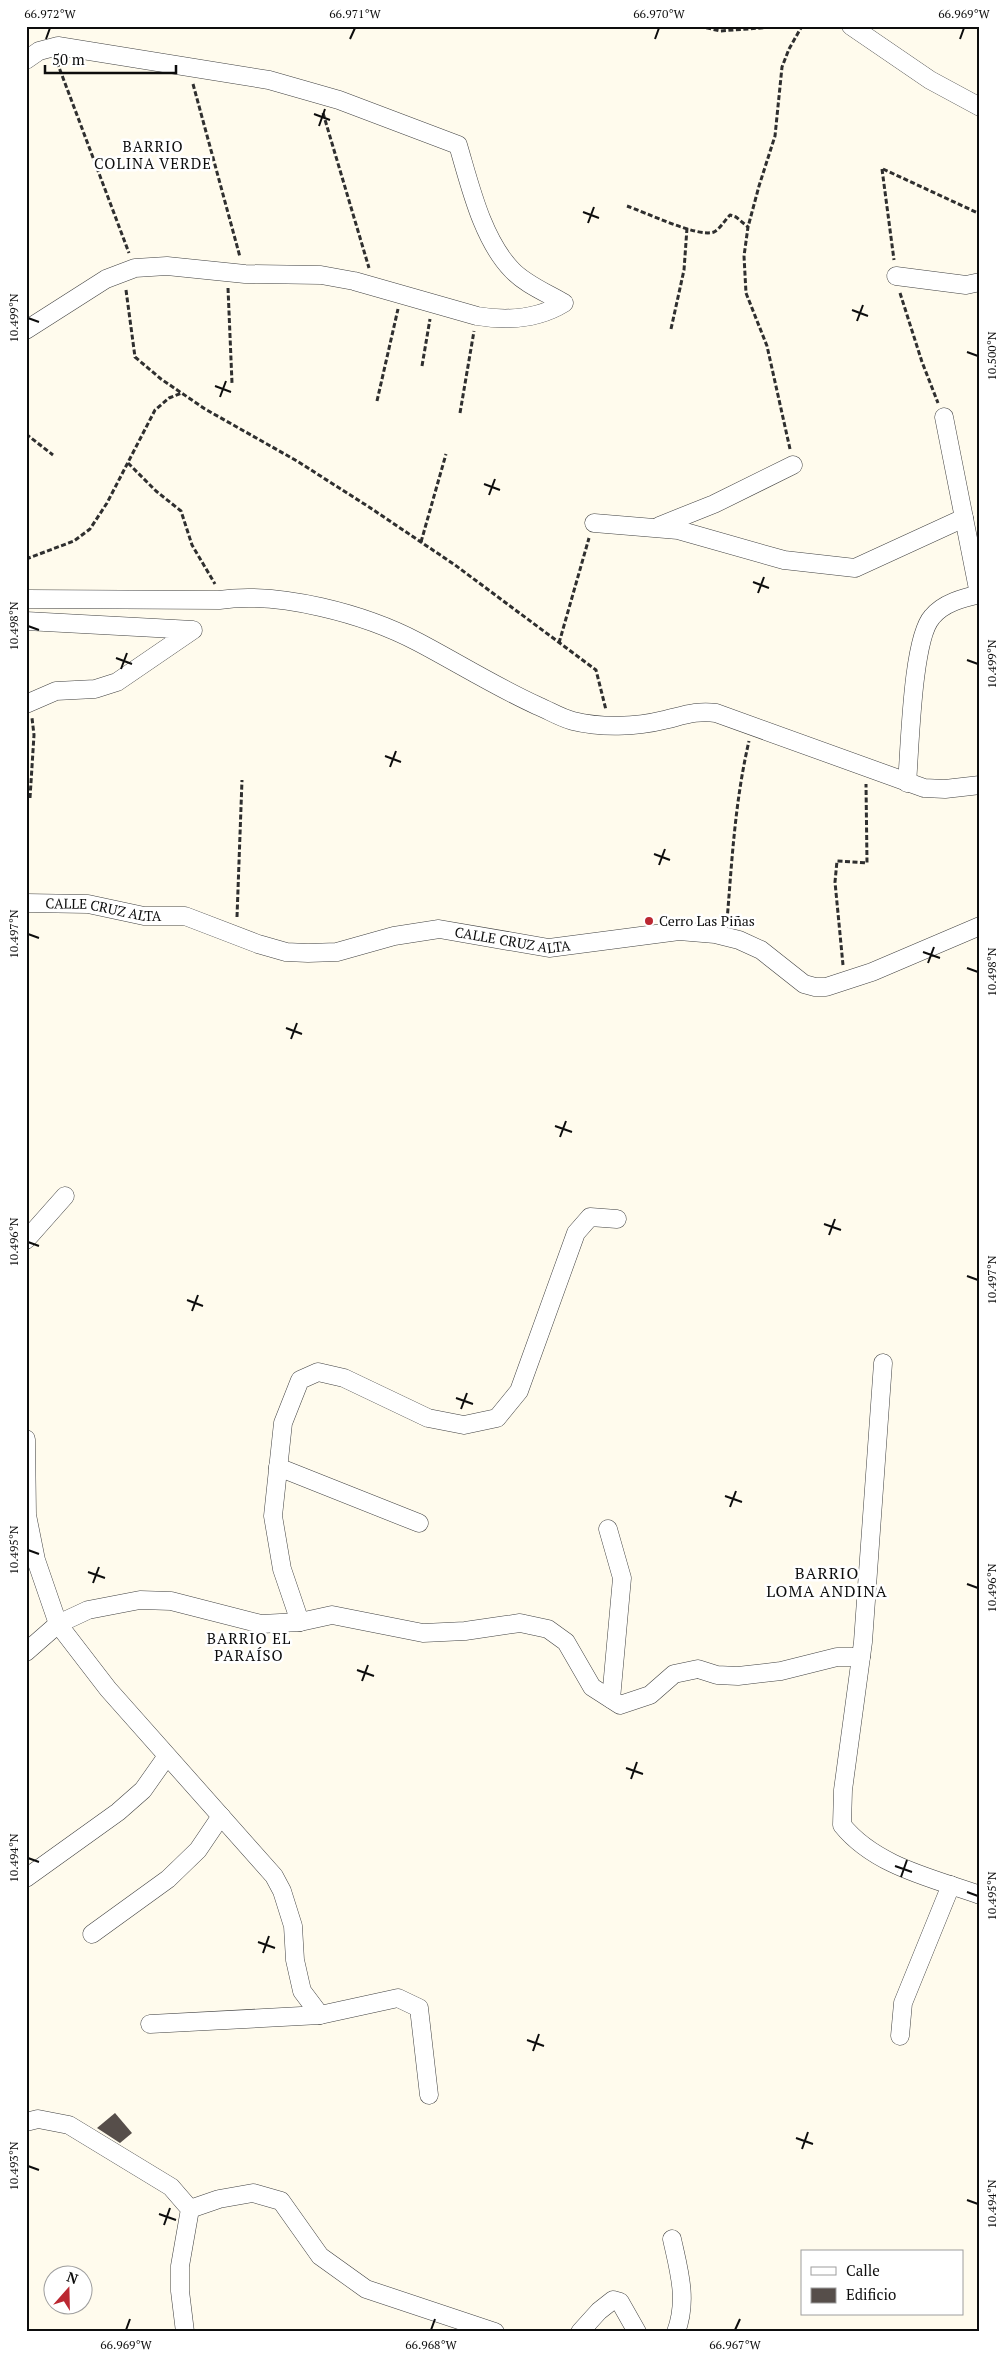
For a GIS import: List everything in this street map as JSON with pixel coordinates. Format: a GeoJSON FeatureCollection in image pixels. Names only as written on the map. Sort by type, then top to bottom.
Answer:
{"type":"FeatureCollection","features":[{"type":"Feature","properties":{"kind":"street"},"geometry":{"type":"LineString","coordinates":[[851,26],[930,80],[980,107]]}},
{"type":"Feature","properties":{"kind":"street"},"geometry":{"type":"LineString","coordinates":[[26,60],[39,51],[58,46],[269,80],[366,109],[458,145],[476,206],[494,244],[512,270],[564,303],[543,314],[496,319],[477,316],[375,287],[321,275],[245,274],[167,266],[129,270],[106,279],[26,330]]}},
{"type":"Feature","properties":{"kind":"street"},"geometry":{"type":"LineString","coordinates":[[896,276],[966,285],[980,282]]}},
{"type":"Feature","properties":{"kind":"street"},"geometry":{"type":"LineString","coordinates":[[907,783],[917,658],[925,626],[932,615],[944,606],[979,594],[944,417]]}},
{"type":"Feature","properties":{"kind":"street"},"geometry":{"type":"LineString","coordinates":[[654,528],[714,504],[794,465]]}},
{"type":"Feature","properties":{"kind":"street"},"geometry":{"type":"LineString","coordinates":[[594,522],[678,530],[784,560],[855,568],[964,518]]}},
{"type":"Feature","properties":{"kind":"street"},"geometry":{"type":"LineString","coordinates":[[26,599],[236,598],[334,609],[361,617],[417,641],[502,689],[572,721],[595,725],[662,721],[704,711],[716,713],[924,788],[945,789],[980,786]]}},
{"type":"Feature","properties":{"kind":"street"},"geometry":{"type":"LineString","coordinates":[[26,622],[193,630],[183,639],[118,682],[95,689],[56,691],[28,703]]}},
{"type":"Feature","properties":{"kind":"street","name":"CALLE CRUZ ALTA"},"geometry":{"type":"LineString","coordinates":[[26,903],[88,904],[144,916],[184,916],[286,952],[308,953],[337,952],[394,936],[439,929],[548,948],[679,931],[726,936],[760,950],[804,984],[826,987],[872,972],[980,926]]}},
{"type":"Feature","properties":{"kind":"street"},"geometry":{"type":"LineString","coordinates":[[26,1240],[65,1196]]}},
{"type":"Feature","properties":{"kind":"street"},"geometry":{"type":"LineString","coordinates":[[300,1622],[282,1569],[273,1516],[283,1423],[300,1380],[318,1372],[344,1378],[428,1418],[464,1425],[497,1418],[519,1391],[576,1233],[590,1217],[617,1220]]}},
{"type":"Feature","properties":{"kind":"street"},"geometry":{"type":"LineString","coordinates":[[883,1363],[861,1657],[844,1790],[842,1825],[856,1842],[886,1861],[980,1895]]}},
{"type":"Feature","properties":{"kind":"street"},"geometry":{"type":"LineString","coordinates":[[26,1439],[27,1515],[36,1560],[58,1624],[108,1689],[274,1876],[282,1891],[293,1926],[295,1960],[302,1991],[320,2015]]}},
{"type":"Feature","properties":{"kind":"street"},"geometry":{"type":"LineString","coordinates":[[278,1467],[418,1523]]}},
{"type":"Feature","properties":{"kind":"street"},"geometry":{"type":"LineString","coordinates":[[608,1529],[622,1578],[611,1699]]}},
{"type":"Feature","properties":{"kind":"street"},"geometry":{"type":"LineString","coordinates":[[26,1652],[58,1624],[88,1610],[140,1600],[171,1601],[261,1624],[300,1622],[332,1615],[423,1633],[465,1631],[520,1623],[548,1628],[566,1642],[592,1687],[620,1705],[650,1694],[674,1674],[698,1669],[718,1675],[738,1676],[781,1671],[837,1657],[861,1657]]}},
{"type":"Feature","properties":{"kind":"street"},"geometry":{"type":"LineString","coordinates":[[26,1878],[118,1812],[143,1790],[167,1756]]}},
{"type":"Feature","properties":{"kind":"street"},"geometry":{"type":"LineString","coordinates":[[92,1934],[168,1879],[198,1850],[221,1816]]}},
{"type":"Feature","properties":{"kind":"street"},"geometry":{"type":"LineString","coordinates":[[900,2036],[903,2003],[951,1885]]}},
{"type":"Feature","properties":{"kind":"street"},"geometry":{"type":"LineString","coordinates":[[150,2024],[320,2015],[398,1998],[419,2008],[430,2094]]}},
{"type":"Feature","properties":{"kind":"street"},"geometry":{"type":"LineString","coordinates":[[26,2122],[38,2119],[69,2125],[171,2187],[190,2210],[180,2266],[180,2291],[186,2332]]}},
{"type":"Feature","properties":{"kind":"street"},"geometry":{"type":"LineString","coordinates":[[190,2210],[219,2199],[253,2193],[281,2201],[320,2256],[366,2289],[495,2332]]}},
{"type":"Feature","properties":{"kind":"street"},"geometry":{"type":"LineString","coordinates":[[672,2239],[684,2294],[682,2317],[676,2332]]}},
{"type":"Feature","properties":{"kind":"street"},"geometry":{"type":"LineString","coordinates":[[580,2332],[599,2311],[613,2300],[620,2302],[637,2332]]}},
{"type":"Feature","properties":{"kind":"path"},"geometry":{"type":"LineString","coordinates":[[699,26],[720,31],[787,26]]}},
{"type":"Feature","properties":{"kind":"path"},"geometry":{"type":"LineString","coordinates":[[794,465],[767,346],[746,293],[744,256],[748,227],[775,136],[782,67],[802,26]]}},
{"type":"Feature","properties":{"kind":"path"},"geometry":{"type":"LineString","coordinates":[[51,48],[129,270],[135,357],[182,393],[297,461],[421,542],[596,670],[609,725]]}},
{"type":"Feature","properties":{"kind":"path"},"geometry":{"type":"LineString","coordinates":[[188,67],[245,274]]}},
{"type":"Feature","properties":{"kind":"path"},"geometry":{"type":"LineString","coordinates":[[317,93],[375,287]]}},
{"type":"Feature","properties":{"kind":"path"},"geometry":{"type":"LineString","coordinates":[[882,169],[980,214]]}},
{"type":"Feature","properties":{"kind":"path"},"geometry":{"type":"LineString","coordinates":[[627,206],[706,233],[715,232],[730,215],[736,217],[748,227]]}},
{"type":"Feature","properties":{"kind":"path"},"geometry":{"type":"LineString","coordinates":[[670,328],[684,270],[687,228]]}},
{"type":"Feature","properties":{"kind":"path"},"geometry":{"type":"LineString","coordinates":[[227,272],[232,383]]}},
{"type":"Feature","properties":{"kind":"path"},"geometry":{"type":"LineString","coordinates":[[377,401],[401,294]]}},
{"type":"Feature","properties":{"kind":"path"},"geometry":{"type":"LineString","coordinates":[[422,366],[432,303]]}},
{"type":"Feature","properties":{"kind":"path"},"geometry":{"type":"LineString","coordinates":[[460,413],[477,316]]}},
{"type":"Feature","properties":{"kind":"path"},"geometry":{"type":"LineString","coordinates":[[26,559],[74,541],[90,529],[107,503],[155,410],[169,398],[182,393]]}},
{"type":"Feature","properties":{"kind":"path"},"geometry":{"type":"LineString","coordinates":[[26,434],[53,455]]}},
{"type":"Feature","properties":{"kind":"path"},"geometry":{"type":"LineString","coordinates":[[421,542],[446,454]]}},
{"type":"Feature","properties":{"kind":"path"},"geometry":{"type":"LineString","coordinates":[[128,462],[156,491],[181,511],[192,545],[224,599]]}},
{"type":"Feature","properties":{"kind":"path"},"geometry":{"type":"LineString","coordinates":[[559,643],[594,522]]}},
{"type":"Feature","properties":{"kind":"path"},"geometry":{"type":"LineString","coordinates":[[28,703],[34,735],[30,798]]}},
{"type":"Feature","properties":{"kind":"path"},"geometry":{"type":"LineString","coordinates":[[726,936],[734,819],[739,782],[752,726]]}},
{"type":"Feature","properties":{"kind":"path"},"geometry":{"type":"LineString","coordinates":[[844,981],[835,882],[837,861],[867,863],[866,768]]}},
{"type":"Feature","properties":{"kind":"path"},"geometry":{"type":"LineString","coordinates":[[236,935],[242,780]]}},
{"type":"Feature","properties":{"kind":"building"},"geometry":{"type":"Polygon","coordinates":[[[115,2113],[132,2133],[120,2143],[97,2128],[115,2113]]]}},
{"type":"Feature","properties":{"kind":"place","name":"Cerro Las Piñas"},"geometry":{"type":"Point","coordinates":[649,921]}},
{"type":"Feature","properties":{"kind":"district","name":"BARRIO COLINA VERDE"},"geometry":{"type":"Point","coordinates":[153,156]}},
{"type":"Feature","properties":{"kind":"district","name":"BARRIO LOMA ANDINA"},"geometry":{"type":"Point","coordinates":[827,1582]}},
{"type":"Feature","properties":{"kind":"district","name":"BARRIO EL PARAÍSO"},"geometry":{"type":"Point","coordinates":[249,1648]}}]}
